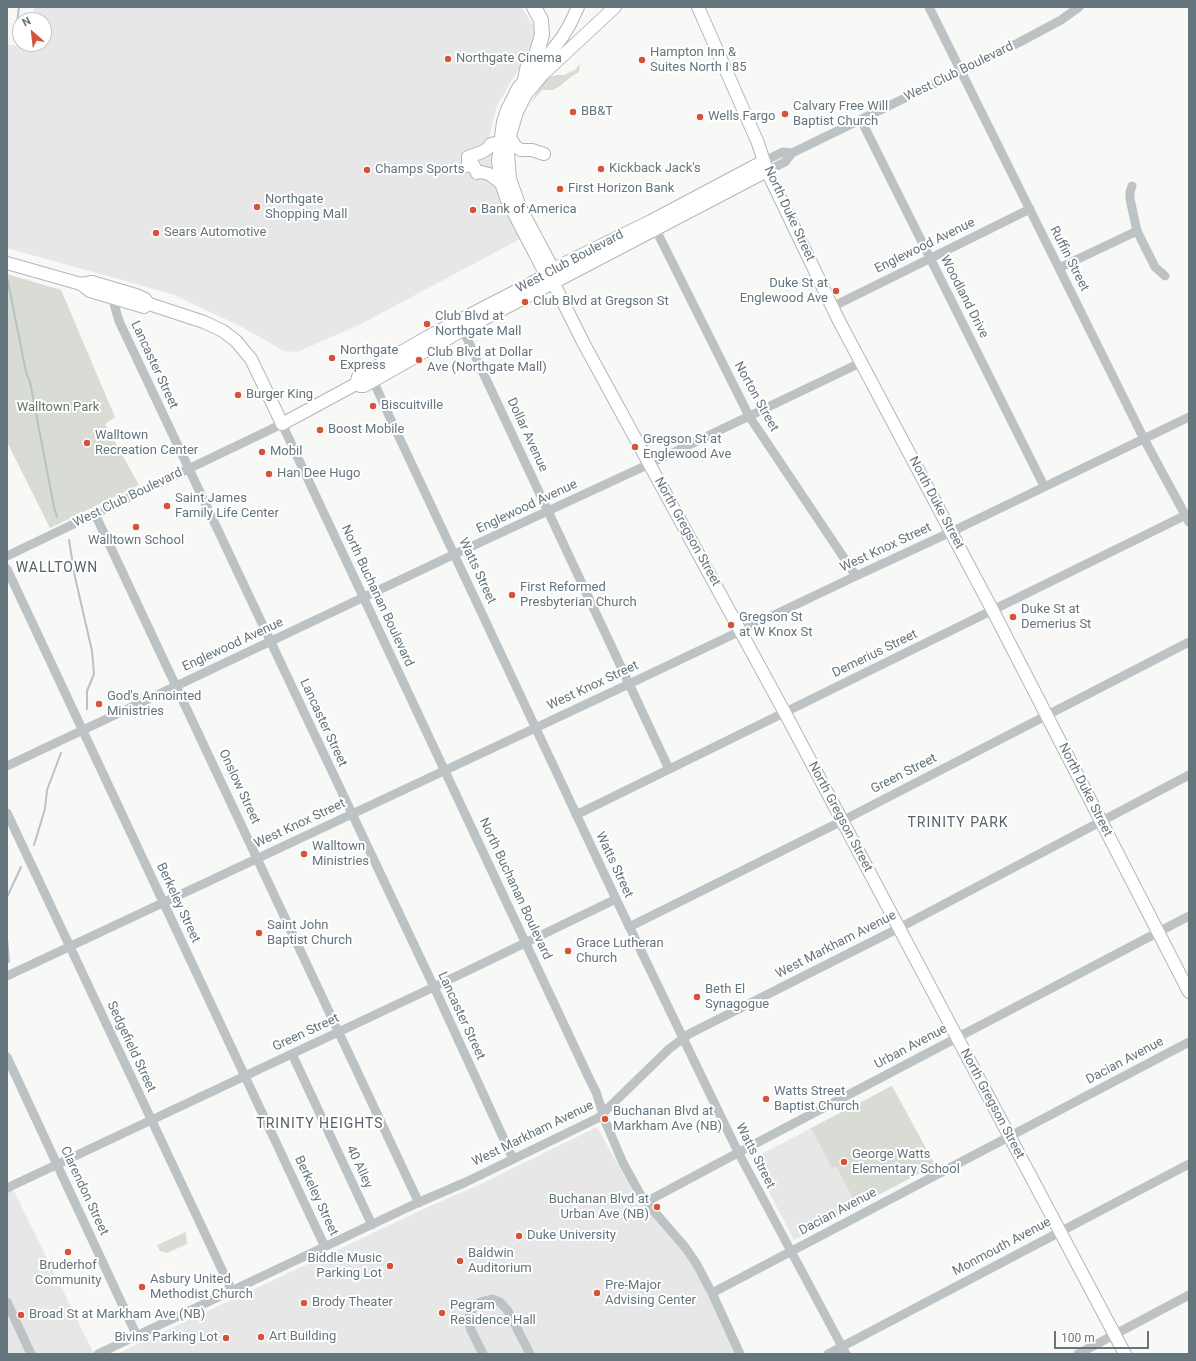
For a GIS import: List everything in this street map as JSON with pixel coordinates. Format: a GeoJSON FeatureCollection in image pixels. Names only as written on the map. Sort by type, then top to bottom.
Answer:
{"type":"FeatureCollection","features":[{"type":"Feature","properties":{"kind":"highway"},"geometry":{"type":"LineString","coordinates":[[525,80],[528,65],[537,52],[542,35],[541,20],[534,7]]}},
{"type":"Feature","properties":{"kind":"main road","name":"North Gregson Street"},"geometry":{"type":"LineString","coordinates":[[578,7],[570,24],[558,42],[518,88],[503,122],[508,153],[508,166],[513,189],[520,207],[584,344],[741,631],[1125,1354]]}},
{"type":"Feature","properties":{"kind":"main road","name":"North Gregson Street"},"geometry":{"type":"LineString","coordinates":[[551,275],[512,211],[500,183],[498,161],[505,140],[526,94],[543,74],[615,7]]}},
{"type":"Feature","properties":{"kind":"main road","name":"North Duke Street"},"geometry":{"type":"LineString","coordinates":[[698,7],[766,166],[832,307],[993,610],[1189,992]]}},
{"type":"Feature","properties":{"kind":"main road"},"geometry":{"type":"LineString","coordinates":[[500,183],[489,174],[477,172],[470,165],[468,157],[482,152],[491,144],[505,140],[521,150],[532,150],[544,154]]}},
{"type":"Feature","properties":{"kind":"main road","name":"West Club Boulevard"},"geometry":{"type":"LineString","coordinates":[[282,424],[356,384],[358,377],[391,358],[766,166]]}},
{"type":"Feature","properties":{"kind":"main road"},"geometry":{"type":"LineString","coordinates":[[7,263],[81,284],[90,291],[112,298],[144,307],[149,304]]}},
{"type":"Feature","properties":{"kind":"main road","name":"West Club Boulevard"},"geometry":{"type":"LineString","coordinates":[[356,384],[362,386],[375,380],[463,330],[551,275]]}},
{"type":"Feature","properties":{"kind":"main road"},"geometry":{"type":"LineString","coordinates":[[81,284],[92,282],[136,295],[146,299],[149,304],[208,324],[223,331],[246,352],[256,368],[282,424]]}},
{"type":"Feature","properties":{"kind":"main road"},"geometry":{"type":"LineString","coordinates":[[375,380],[378,369],[391,358]]}},
{"type":"Feature","properties":{"kind":"street","name":"Ruffin Street"},"geometry":{"type":"LineString","coordinates":[[929,7],[1144,439],[1187,519]]}},
{"type":"Feature","properties":{"kind":"street","name":"West Club Boulevard"},"geometry":{"type":"LineString","coordinates":[[766,166],[785,162],[792,153],[1043,30],[1067,11],[1079,7]]}},
{"type":"Feature","properties":{"kind":"street","name":"Woodland Drive"},"geometry":{"type":"LineString","coordinates":[[861,120],[1044,486]]}},
{"type":"Feature","properties":{"kind":"street"},"geometry":{"type":"LineString","coordinates":[[1132,186],[1130,199],[1137,232],[1155,267],[1165,276]]}},
{"type":"Feature","properties":{"kind":"street","name":"Englewood Avenue"},"geometry":{"type":"LineString","coordinates":[[832,307],[1030,209]]}},
{"type":"Feature","properties":{"kind":"street","name":"Norton Street"},"geometry":{"type":"LineString","coordinates":[[653,225],[749,416],[856,576]]}},
{"type":"Feature","properties":{"kind":"street"},"geometry":{"type":"LineString","coordinates":[[1059,268],[1137,232]]}},
{"type":"Feature","properties":{"kind":"street","name":"Lancaster Street"},"geometry":{"type":"LineString","coordinates":[[112,298],[119,322],[434,987],[513,1159]]}},
{"type":"Feature","properties":{"kind":"street","name":"Dollar Avenue"},"geometry":{"type":"LineString","coordinates":[[463,330],[668,769]]}},
{"type":"Feature","properties":{"kind":"street","name":"Englewood Avenue"},"geometry":{"type":"LineString","coordinates":[[7,766],[455,554],[650,464],[862,362]]}},
{"type":"Feature","properties":{"kind":"street","name":"Watts Street"},"geometry":{"type":"LineString","coordinates":[[375,380],[376,387],[382,400],[629,927],[738,1152],[844,1350]]}},
{"type":"Feature","properties":{"kind":"street","name":"West Knox Street"},"geometry":{"type":"LineString","coordinates":[[7,976],[951,532],[1189,417]]}},
{"type":"Feature","properties":{"kind":"street","name":"West Club Boulevard"},"geometry":{"type":"LineString","coordinates":[[7,556],[189,470],[282,424]]}},
{"type":"Feature","properties":{"kind":"street","name":"North Buchanan Boulevard"},"geometry":{"type":"LineString","coordinates":[[282,424],[596,1092],[603,1115],[624,1164],[646,1202],[685,1247],[696,1263],[712,1293],[740,1354]]}},
{"type":"Feature","properties":{"kind":"street","name":"Onslow Street"},"geometry":{"type":"LineString","coordinates":[[95,514],[419,1203]]}},
{"type":"Feature","properties":{"kind":"street","name":"Demerius Street"},"geometry":{"type":"LineString","coordinates":[[576,815],[993,610],[1187,519]]}},
{"type":"Feature","properties":{"kind":"street","name":"Berkeley Street"},"geometry":{"type":"LineString","coordinates":[[7,569],[325,1247]]}},
{"type":"Feature","properties":{"kind":"street","name":"Green Street"},"geometry":{"type":"LineString","coordinates":[[629,927],[1047,716],[1189,642]]}},
{"type":"Feature","properties":{"kind":"street","name":"West Markham Avenue"},"geometry":{"type":"LineString","coordinates":[[98,1354],[598,1118],[603,1115],[617,1099],[669,1049],[683,1038],[899,928],[1189,775]]}},
{"type":"Feature","properties":{"kind":"street","name":"Sedgefield Street"},"geometry":{"type":"LineString","coordinates":[[7,813],[232,1292]]}},
{"type":"Feature","properties":{"kind":"street","name":"Green Street"},"geometry":{"type":"LineString","coordinates":[[7,1188],[434,987],[616,899]]}},
{"type":"Feature","properties":{"kind":"street","name":"Urban Avenue"},"geometry":{"type":"LineString","coordinates":[[646,1202],[738,1152],[1189,916]]}},
{"type":"Feature","properties":{"kind":"street","name":"Dacian Avenue"},"geometry":{"type":"LineString","coordinates":[[712,1293],[1189,1042]]}},
{"type":"Feature","properties":{"kind":"street","name":"40 Alley"},"geometry":{"type":"LineString","coordinates":[[292,1054],[372,1225]]}},
{"type":"Feature","properties":{"kind":"street","name":"Clarendon Street"},"geometry":{"type":"LineString","coordinates":[[7,1057],[137,1336]]}},
{"type":"Feature","properties":{"kind":"street","name":"Monmouth Avenue"},"geometry":{"type":"LineString","coordinates":[[828,1354],[844,1350],[1060,1231],[1189,1164]]}},
{"type":"Feature","properties":{"kind":"street"},"geometry":{"type":"LineString","coordinates":[[1078,1354],[1189,1295]]}},
{"type":"Feature","properties":{"kind":"street"},"geometry":{"type":"LineString","coordinates":[[483,1354],[471,1330],[468,1319],[474,1305],[492,1299],[500,1302],[508,1311],[530,1354]]}},
{"type":"Feature","properties":{"kind":"street"},"geometry":{"type":"LineString","coordinates":[[7,1302],[31,1354]]}},
{"type":"Feature","properties":{"kind":"shaded area","name":"Northgate Shopping Mall"},"geometry":{"type":"Polygon","coordinates":[[[34,7],[521,7],[537,31],[524,61],[496,108],[490,134],[492,175],[522,238],[361,324],[297,352],[284,351],[242,327],[172,294],[7,248],[7,44],[12,45],[12,52],[52,52],[52,12],[34,12],[34,7]]]}},
{"type":"Feature","properties":{"kind":"shaded area","name":"George Watts Elementary School"},"geometry":{"type":"Polygon","coordinates":[[[892,1086],[935,1165],[794,1240],[752,1159],[892,1086]]]}},
{"type":"Feature","properties":{"kind":"shaded area","name":"Duke University"},"geometry":{"type":"Polygon","coordinates":[[[597,1127],[637,1199],[682,1248],[701,1279],[736,1354],[117,1354],[426,1208],[483,1183],[597,1127]]]}},
{"type":"Feature","properties":{"kind":"shaded area"},"geometry":{"type":"Polygon","coordinates":[[[11,1185],[94,1354],[7,1354],[7,1187],[11,1185]]]}},
{"type":"Feature","properties":{"kind":"green space"},"geometry":{"type":"Polygon","coordinates":[[[580,64],[579,72],[553,90],[542,90],[531,103],[537,92],[549,77],[564,75],[575,70],[580,64]]]}},
{"type":"Feature","properties":{"kind":"green space","name":"Walltown Park"},"geometry":{"type":"Polygon","coordinates":[[[7,274],[61,290],[115,417],[105,424],[139,485],[50,528],[7,442],[7,274]]]}},
{"type":"Feature","properties":{"kind":"green space"},"geometry":{"type":"Polygon","coordinates":[[[892,1086],[935,1165],[857,1206],[836,1166],[832,1168],[811,1128],[892,1086]]]}},
{"type":"Feature","properties":{"kind":"green space"},"geometry":{"type":"Polygon","coordinates":[[[186,1232],[187,1244],[167,1253],[160,1251],[157,1245],[186,1232]]]}},
{"type":"Feature","properties":{"kind":"waterway"},"geometry":{"type":"LineString","coordinates":[[18,12],[19,7]]}},
{"type":"Feature","properties":{"kind":"waterway"},"geometry":{"type":"LineString","coordinates":[[7,277],[57,517]]}},
{"type":"Feature","properties":{"kind":"waterway"},"geometry":{"type":"LineString","coordinates":[[69,540],[75,577],[92,651],[94,674],[87,691],[87,709]]}},
{"type":"Feature","properties":{"kind":"waterway"},"geometry":{"type":"LineString","coordinates":[[34,845],[45,809],[47,790],[61,753]]}},
{"type":"Feature","properties":{"kind":"waterway"},"geometry":{"type":"LineString","coordinates":[[7,897],[21,867]]}},
{"type":"Feature","properties":{"kind":"waterway"},"geometry":{"type":"LineString","coordinates":[[7,938],[9,962]]}},
{"type":"Feature","properties":{"kind":"place","name":"Northgate Cinema"},"geometry":{"type":"Point","coordinates":[448,59]}},
{"type":"Feature","properties":{"kind":"place","name":"Hampton Inn & Suites North I 85"},"geometry":{"type":"Point","coordinates":[642,60]}},
{"type":"Feature","properties":{"kind":"place","name":"BB&T"},"geometry":{"type":"Point","coordinates":[573,112]}},
{"type":"Feature","properties":{"kind":"place","name":"Calvary Free Will Baptist Church"},"geometry":{"type":"Point","coordinates":[785,114]}},
{"type":"Feature","properties":{"kind":"place","name":"Wells Fargo"},"geometry":{"type":"Point","coordinates":[700,117]}},
{"type":"Feature","properties":{"kind":"place","name":"Kickback Jack's"},"geometry":{"type":"Point","coordinates":[601,169]}},
{"type":"Feature","properties":{"kind":"place","name":"Champs Sports"},"geometry":{"type":"Point","coordinates":[367,170]}},
{"type":"Feature","properties":{"kind":"place","name":"First Horizon Bank"},"geometry":{"type":"Point","coordinates":[560,189]}},
{"type":"Feature","properties":{"kind":"place","name":"Northgate Shopping Mall"},"geometry":{"type":"Point","coordinates":[257,207]}},
{"type":"Feature","properties":{"kind":"place","name":"Bank of America"},"geometry":{"type":"Point","coordinates":[473,210]}},
{"type":"Feature","properties":{"kind":"place","name":"Sears Automotive"},"geometry":{"type":"Point","coordinates":[156,233]}},
{"type":"Feature","properties":{"kind":"place","name":"Duke St at Englewood Ave"},"geometry":{"type":"Point","coordinates":[836,291]}},
{"type":"Feature","properties":{"kind":"place","name":"Club Blvd at Gregson St"},"geometry":{"type":"Point","coordinates":[525,302]}},
{"type":"Feature","properties":{"kind":"place","name":"Club Blvd at Northgate Mall"},"geometry":{"type":"Point","coordinates":[427,324]}},
{"type":"Feature","properties":{"kind":"place","name":"Northgate Express"},"geometry":{"type":"Point","coordinates":[332,358]}},
{"type":"Feature","properties":{"kind":"place","name":"Club Blvd at Dollar Ave (Northgate Mall)"},"geometry":{"type":"Point","coordinates":[419,360]}},
{"type":"Feature","properties":{"kind":"place","name":"Burger King"},"geometry":{"type":"Point","coordinates":[238,395]}},
{"type":"Feature","properties":{"kind":"place","name":"Biscuitville"},"geometry":{"type":"Point","coordinates":[373,406]}},
{"type":"Feature","properties":{"kind":"place","name":"Boost Mobile"},"geometry":{"type":"Point","coordinates":[320,430]}},
{"type":"Feature","properties":{"kind":"place","name":"Walltown Recreation Center"},"geometry":{"type":"Point","coordinates":[87,443]}},
{"type":"Feature","properties":{"kind":"place","name":"Gregson St at Englewood Ave"},"geometry":{"type":"Point","coordinates":[635,447]}},
{"type":"Feature","properties":{"kind":"place","name":"Mobil"},"geometry":{"type":"Point","coordinates":[262,452]}},
{"type":"Feature","properties":{"kind":"place","name":"Han Dee Hugo"},"geometry":{"type":"Point","coordinates":[269,474]}},
{"type":"Feature","properties":{"kind":"place","name":"Saint James Family Life Center"},"geometry":{"type":"Point","coordinates":[167,506]}},
{"type":"Feature","properties":{"kind":"place","name":"Walltown School"},"geometry":{"type":"Point","coordinates":[136,527]}},
{"type":"Feature","properties":{"kind":"place","name":"First Reformed Presbyterian Church"},"geometry":{"type":"Point","coordinates":[512,595]}},
{"type":"Feature","properties":{"kind":"place","name":"Duke St at Demerius St"},"geometry":{"type":"Point","coordinates":[1013,617]}},
{"type":"Feature","properties":{"kind":"place","name":"Gregson St at W Knox St"},"geometry":{"type":"Point","coordinates":[731,625]}},
{"type":"Feature","properties":{"kind":"place","name":"God's Annointed Ministries"},"geometry":{"type":"Point","coordinates":[99,704]}},
{"type":"Feature","properties":{"kind":"place","name":"Walltown Ministries"},"geometry":{"type":"Point","coordinates":[304,854]}},
{"type":"Feature","properties":{"kind":"place","name":"Saint John Baptist Church"},"geometry":{"type":"Point","coordinates":[259,933]}},
{"type":"Feature","properties":{"kind":"place","name":"Grace Lutheran Church"},"geometry":{"type":"Point","coordinates":[568,951]}},
{"type":"Feature","properties":{"kind":"place","name":"Beth El Synagogue"},"geometry":{"type":"Point","coordinates":[697,997]}},
{"type":"Feature","properties":{"kind":"place","name":"Watts Street Baptist Church"},"geometry":{"type":"Point","coordinates":[766,1099]}},
{"type":"Feature","properties":{"kind":"place","name":"Buchanan Blvd at Markham Ave (NB)"},"geometry":{"type":"Point","coordinates":[605,1119]}},
{"type":"Feature","properties":{"kind":"place","name":"George Watts Elementary School"},"geometry":{"type":"Point","coordinates":[844,1162]}},
{"type":"Feature","properties":{"kind":"place","name":"Buchanan Blvd at Urban Ave (NB)"},"geometry":{"type":"Point","coordinates":[657,1207]}},
{"type":"Feature","properties":{"kind":"place","name":"Duke University"},"geometry":{"type":"Point","coordinates":[519,1236]}},
{"type":"Feature","properties":{"kind":"place","name":"Bruderhof Community"},"geometry":{"type":"Point","coordinates":[68,1252]}},
{"type":"Feature","properties":{"kind":"place","name":"Baldwin Auditorium"},"geometry":{"type":"Point","coordinates":[460,1261]}},
{"type":"Feature","properties":{"kind":"place","name":"Biddle Music Parking Lot"},"geometry":{"type":"Point","coordinates":[390,1266]}},
{"type":"Feature","properties":{"kind":"place","name":"Asbury United Methodist Church"},"geometry":{"type":"Point","coordinates":[142,1287]}},
{"type":"Feature","properties":{"kind":"place","name":"Pre-Major Advising Center"},"geometry":{"type":"Point","coordinates":[597,1293]}},
{"type":"Feature","properties":{"kind":"place","name":"Brody Theater"},"geometry":{"type":"Point","coordinates":[304,1303]}},
{"type":"Feature","properties":{"kind":"place","name":"Pegram Residence Hall"},"geometry":{"type":"Point","coordinates":[442,1313]}},
{"type":"Feature","properties":{"kind":"place","name":"Broad St at Markham Ave (NB)"},"geometry":{"type":"Point","coordinates":[21,1315]}},
{"type":"Feature","properties":{"kind":"place","name":"Art Building"},"geometry":{"type":"Point","coordinates":[261,1337]}},
{"type":"Feature","properties":{"kind":"place","name":"Bivins Parking Lot"},"geometry":{"type":"Point","coordinates":[226,1338]}},
{"type":"Feature","properties":{"kind":"district","name":"WALLTOWN"},"geometry":{"type":"Point","coordinates":[57,568]}},
{"type":"Feature","properties":{"kind":"district","name":"TRINITY PARK"},"geometry":{"type":"Point","coordinates":[958,823]}},
{"type":"Feature","properties":{"kind":"district","name":"TRINITY HEIGHTS"},"geometry":{"type":"Point","coordinates":[320,1124]}}]}
